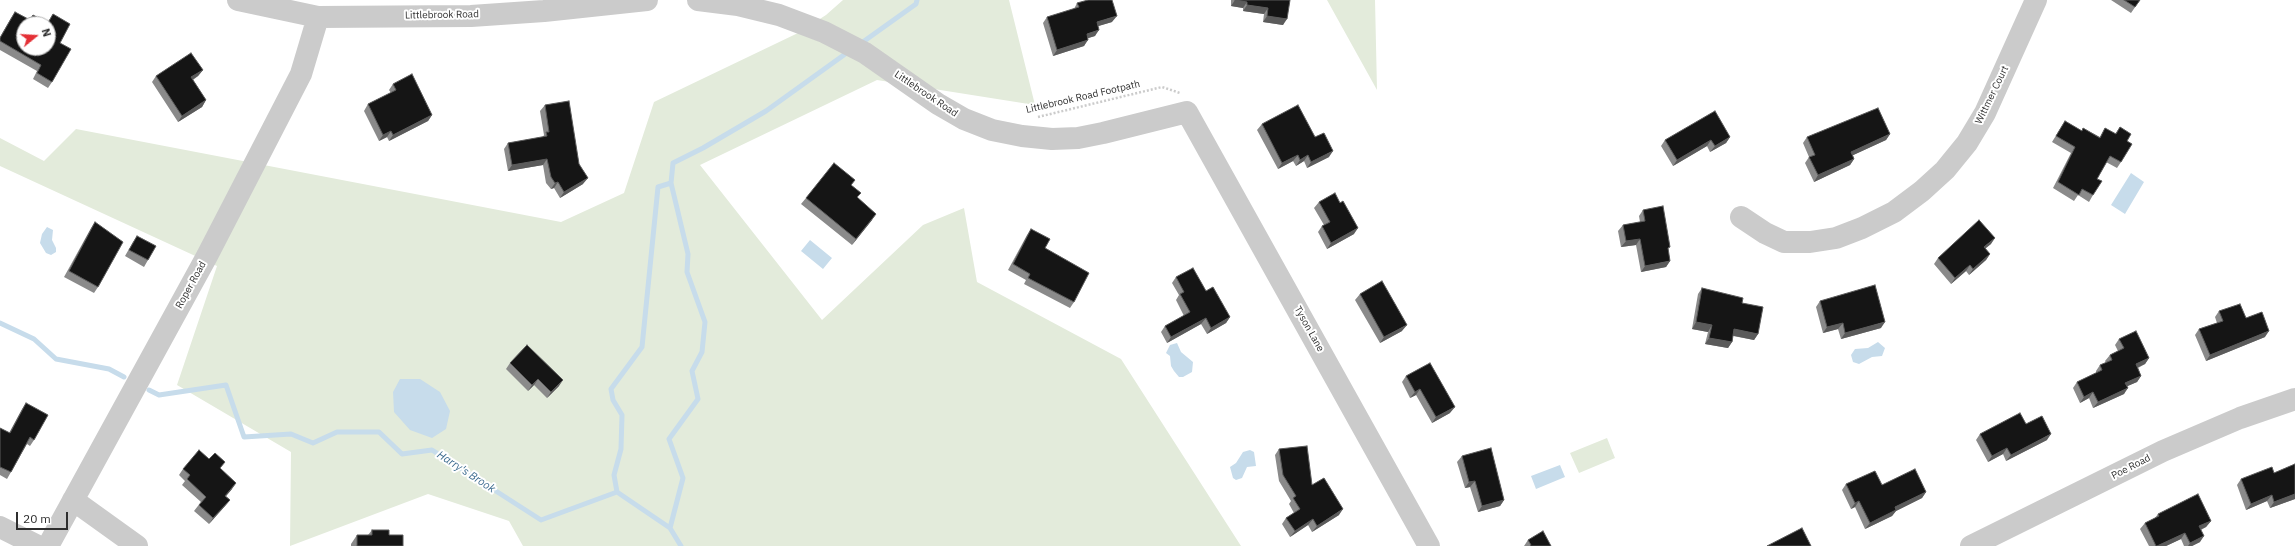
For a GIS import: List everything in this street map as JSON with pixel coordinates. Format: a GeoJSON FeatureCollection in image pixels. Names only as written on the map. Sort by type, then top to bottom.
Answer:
{"type":"FeatureCollection","features":[{"type":"Feature","properties":{"kind":"street","name":"Littlebrook Road"},"geometry":{"type":"LineString","coordinates":[[238,0],[318,17],[471,16],[544,11],[648,0]]}},
{"type":"Feature","properties":{"kind":"street","name":"Littlebrook Road"},"geometry":{"type":"LineString","coordinates":[[698,0],[738,5],[780,16],[843,42],[865,53],[938,104],[964,119],[992,130],[1022,136],[1052,139],[1078,138],[1103,133],[1185,103]]}},
{"type":"Feature","properties":{"kind":"street","name":"Wittmer Court"},"geometry":{"type":"LineString","coordinates":[[1741,217],[1765,233],[1784,242],[1810,242],[1836,238],[1862,228],[1894,212],[1917,195],[1945,170],[1967,143],[1985,113],[2036,0]]}},
{"type":"Feature","properties":{"kind":"street","name":"Roper Road"},"geometry":{"type":"LineString","coordinates":[[48,546],[207,256],[301,74],[318,17]]}},
{"type":"Feature","properties":{"kind":"street","name":"Tyson Lane"},"geometry":{"type":"LineString","coordinates":[[1185,103],[1430,546]]}},
{"type":"Feature","properties":{"kind":"street","name":"Poe Road"},"geometry":{"type":"LineString","coordinates":[[1971,546],[2163,451],[2240,418],[2295,399]]}},
{"type":"Feature","properties":{"kind":"street"},"geometry":{"type":"LineString","coordinates":[[73,500],[137,546]]}},
{"type":"Feature","properties":{"kind":"street"},"geometry":{"type":"LineString","coordinates":[[0,527],[38,546]]}},
{"type":"Feature","properties":{"kind":"path","name":"Littlebrook Road Footpath"},"geometry":{"type":"LineString","coordinates":[[1035,117],[1162,87],[1177,91],[1185,103]]}},
{"type":"Feature","properties":{"kind":"green space"},"geometry":{"type":"Polygon","coordinates":[[[843,0],[1009,0],[1035,105],[877,80],[700,165],[822,320],[923,225],[964,208],[977,282],[1121,359],[1241,546],[523,546],[509,521],[428,494],[290,546],[291,452],[177,385],[217,266],[0,166],[0,138],[44,161],[76,129],[561,222],[624,193],[654,102],[798,33],[826,15],[843,0]]]}},
{"type":"Feature","properties":{"kind":"green space"},"geometry":{"type":"Polygon","coordinates":[[[1327,0],[1375,0],[1377,90],[1327,0]]]}},
{"type":"Feature","properties":{"kind":"green space"},"geometry":{"type":"Polygon","coordinates":[[[1607,438],[1615,458],[1579,473],[1570,453],[1607,438]]]}},
{"type":"Feature","properties":{"kind":"water"},"geometry":{"type":"Polygon","coordinates":[[[2131,173],[2144,182],[2125,214],[2111,205],[2131,173]]]}},
{"type":"Feature","properties":{"kind":"water"},"geometry":{"type":"Polygon","coordinates":[[[47,227],[53,230],[52,240],[56,248],[56,252],[51,255],[46,253],[40,243],[42,234],[47,227]]]}},
{"type":"Feature","properties":{"kind":"water"},"geometry":{"type":"Polygon","coordinates":[[[810,240],[832,258],[823,269],[801,251],[810,240]]]}},
{"type":"Feature","properties":{"kind":"water"},"geometry":{"type":"Polygon","coordinates":[[[1878,342],[1885,348],[1882,356],[1872,357],[1859,364],[1853,362],[1851,355],[1855,349],[1868,348],[1878,342]]]}},
{"type":"Feature","properties":{"kind":"water"},"geometry":{"type":"Polygon","coordinates":[[[1177,343],[1181,352],[1193,362],[1192,372],[1183,377],[1179,377],[1174,371],[1171,366],[1170,356],[1166,353],[1170,345],[1177,343]]]}},
{"type":"Feature","properties":{"kind":"water"},"geometry":{"type":"Polygon","coordinates":[[[400,379],[420,379],[440,392],[450,411],[446,429],[432,438],[410,430],[394,412],[393,392],[400,379]]]}},
{"type":"Feature","properties":{"kind":"water"},"geometry":{"type":"Polygon","coordinates":[[[1250,450],[1254,452],[1256,466],[1247,467],[1242,478],[1236,480],[1233,478],[1230,467],[1236,463],[1243,452],[1250,450]]]}},
{"type":"Feature","properties":{"kind":"water"},"geometry":{"type":"Polygon","coordinates":[[[1560,465],[1565,477],[1536,489],[1531,476],[1560,465]]]}},
{"type":"Feature","properties":{"kind":"building"},"geometry":{"type":"Polygon","coordinates":[[[1088,0],[1112,0],[1117,16],[1097,22],[1099,30],[1087,34],[1088,40],[1057,50],[1047,17],[1079,7],[1077,3],[1088,0]]]}},
{"type":"Feature","properties":{"kind":"building"},"geometry":{"type":"Polygon","coordinates":[[[1235,0],[1290,0],[1287,19],[1267,16],[1268,8],[1247,5],[1247,2],[1235,0]]]}},
{"type":"Feature","properties":{"kind":"building"},"geometry":{"type":"Polygon","coordinates":[[[2124,0],[2140,0],[2135,7],[2124,0]]]}},
{"type":"Feature","properties":{"kind":"building"},"geometry":{"type":"Polygon","coordinates":[[[15,12],[22,16],[16,16],[16,50],[0,41],[0,38],[15,12]]]}},
{"type":"Feature","properties":{"kind":"building"},"geometry":{"type":"Polygon","coordinates":[[[53,14],[70,24],[60,43],[71,49],[52,82],[37,73],[41,65],[26,56],[56,56],[56,16],[52,16],[53,14]]]}},
{"type":"Feature","properties":{"kind":"building"},"geometry":{"type":"Polygon","coordinates":[[[191,53],[203,70],[191,77],[206,100],[182,116],[156,76],[191,53]]]}},
{"type":"Feature","properties":{"kind":"building"},"geometry":{"type":"Polygon","coordinates":[[[412,74],[432,115],[393,135],[391,131],[383,135],[368,104],[396,90],[393,84],[412,74]]]}},
{"type":"Feature","properties":{"kind":"building"},"geometry":{"type":"Polygon","coordinates":[[[569,101],[579,164],[588,178],[564,192],[558,182],[555,183],[551,177],[547,159],[512,165],[508,143],[547,136],[546,132],[549,132],[545,105],[569,101]]]}},
{"type":"Feature","properties":{"kind":"building"},"geometry":{"type":"Polygon","coordinates":[[[1298,105],[1315,137],[1324,133],[1333,151],[1311,162],[1308,155],[1300,160],[1298,155],[1282,163],[1262,124],[1298,105]]]}},
{"type":"Feature","properties":{"kind":"building"},"geometry":{"type":"Polygon","coordinates":[[[1878,108],[1890,134],[1851,152],[1854,159],[1818,175],[1809,157],[1815,155],[1807,137],[1878,108]]]}},
{"type":"Feature","properties":{"kind":"building"},"geometry":{"type":"Polygon","coordinates":[[[1715,111],[1730,137],[1715,146],[1711,140],[1677,160],[1665,140],[1715,111]]]}},
{"type":"Feature","properties":{"kind":"building"},"geometry":{"type":"Polygon","coordinates":[[[2065,121],[2082,131],[2083,128],[2100,138],[2105,128],[2116,134],[2120,127],[2131,134],[2127,141],[2132,144],[2121,162],[2110,156],[2097,179],[2102,181],[2093,195],[2082,189],[2079,195],[2058,182],[2075,147],[2056,136],[2065,121]]]}},
{"type":"Feature","properties":{"kind":"building"},"geometry":{"type":"Polygon","coordinates":[[[834,163],[855,180],[851,185],[861,193],[857,197],[876,214],[856,239],[806,198],[834,163]]]}},
{"type":"Feature","properties":{"kind":"building"},"geometry":{"type":"Polygon","coordinates":[[[1335,193],[1340,203],[1343,201],[1358,228],[1331,243],[1322,226],[1330,222],[1319,202],[1335,193]]]}},
{"type":"Feature","properties":{"kind":"building"},"geometry":{"type":"Polygon","coordinates":[[[1663,206],[1670,247],[1668,248],[1670,261],[1645,266],[1640,239],[1626,241],[1623,225],[1645,221],[1643,210],[1663,206]]]}},
{"type":"Feature","properties":{"kind":"building"},"geometry":{"type":"Polygon","coordinates":[[[1979,220],[1995,238],[1984,247],[1990,254],[1973,269],[1970,265],[1955,278],[1938,258],[1979,220]]]}},
{"type":"Feature","properties":{"kind":"building"},"geometry":{"type":"Polygon","coordinates":[[[95,222],[123,242],[98,287],[69,271],[95,222]]]}},
{"type":"Feature","properties":{"kind":"building"},"geometry":{"type":"Polygon","coordinates":[[[1031,229],[1050,239],[1045,248],[1089,273],[1074,302],[1028,278],[1030,274],[1013,264],[1031,229]]]}},
{"type":"Feature","properties":{"kind":"building"},"geometry":{"type":"Polygon","coordinates":[[[137,236],[156,246],[148,260],[129,250],[137,236]]]}},
{"type":"Feature","properties":{"kind":"building"},"geometry":{"type":"Polygon","coordinates":[[[1193,268],[1206,291],[1213,287],[1230,317],[1211,328],[1206,318],[1171,337],[1165,326],[1190,312],[1180,294],[1184,292],[1176,277],[1193,268]]]}},
{"type":"Feature","properties":{"kind":"building"},"geometry":{"type":"Polygon","coordinates":[[[1382,281],[1407,325],[1384,337],[1360,294],[1382,281]]]}},
{"type":"Feature","properties":{"kind":"building"},"geometry":{"type":"Polygon","coordinates":[[[1875,285],[1885,322],[1845,333],[1843,323],[1827,327],[1820,301],[1875,285]]]}},
{"type":"Feature","properties":{"kind":"building"},"geometry":{"type":"Polygon","coordinates":[[[1702,288],[1743,298],[1742,303],[1763,307],[1758,334],[1734,329],[1732,342],[1709,338],[1712,325],[1696,322],[1702,288]]]}},
{"type":"Feature","properties":{"kind":"building"},"geometry":{"type":"Polygon","coordinates":[[[2240,304],[2246,318],[2262,312],[2269,331],[2210,355],[2199,329],[2223,321],[2219,311],[2240,304]]]}},
{"type":"Feature","properties":{"kind":"building"},"geometry":{"type":"Polygon","coordinates":[[[2136,331],[2149,358],[2136,364],[2141,376],[2125,383],[2128,388],[2098,402],[2093,392],[2084,397],[2077,382],[2102,370],[2100,365],[2112,360],[2110,355],[2124,348],[2119,339],[2136,331]]]}},
{"type":"Feature","properties":{"kind":"building"},"geometry":{"type":"Polygon","coordinates":[[[527,345],[563,380],[551,392],[538,379],[532,385],[510,363],[527,345]]]}},
{"type":"Feature","properties":{"kind":"building"},"geometry":{"type":"Polygon","coordinates":[[[1430,363],[1455,407],[1436,417],[1420,389],[1415,392],[1406,376],[1430,363]]]}},
{"type":"Feature","properties":{"kind":"building"},"geometry":{"type":"Polygon","coordinates":[[[26,403],[48,415],[34,440],[30,437],[11,472],[0,467],[0,428],[10,433],[26,403]]]}},
{"type":"Feature","properties":{"kind":"building"},"geometry":{"type":"Polygon","coordinates":[[[2020,413],[2026,424],[2042,416],[2051,434],[2011,455],[2007,448],[1992,456],[1980,434],[2020,413]]]}},
{"type":"Feature","properties":{"kind":"building"},"geometry":{"type":"Polygon","coordinates":[[[1307,446],[1312,485],[1324,478],[1343,509],[1317,526],[1313,519],[1295,531],[1286,518],[1300,509],[1293,498],[1296,496],[1283,475],[1279,449],[1307,446]]]}},
{"type":"Feature","properties":{"kind":"building"},"geometry":{"type":"Polygon","coordinates":[[[1491,448],[1504,500],[1482,506],[1475,481],[1469,482],[1462,456],[1491,448]]]}},
{"type":"Feature","properties":{"kind":"building"},"geometry":{"type":"Polygon","coordinates":[[[199,450],[209,459],[215,453],[225,462],[220,468],[236,483],[225,496],[230,500],[213,518],[199,505],[206,497],[187,479],[190,475],[183,469],[199,450]]]}},
{"type":"Feature","properties":{"kind":"building"},"geometry":{"type":"Polygon","coordinates":[[[2295,464],[2295,494],[2274,502],[2272,495],[2251,504],[2241,479],[2272,467],[2274,473],[2295,464]]]}},
{"type":"Feature","properties":{"kind":"building"},"geometry":{"type":"Polygon","coordinates":[[[1915,469],[1926,492],[1895,507],[1896,510],[1870,523],[1859,501],[1855,503],[1846,484],[1875,471],[1882,485],[1915,469]]]}},
{"type":"Feature","properties":{"kind":"building"},"geometry":{"type":"Polygon","coordinates":[[[2198,494],[2211,521],[2199,526],[2204,536],[2190,543],[2185,533],[2156,546],[2145,523],[2159,516],[2158,514],[2198,494]]]}},
{"type":"Feature","properties":{"kind":"building"},"geometry":{"type":"Polygon","coordinates":[[[1802,528],[1811,546],[1767,546],[1802,528]]]}},
{"type":"Feature","properties":{"kind":"building"},"geometry":{"type":"Polygon","coordinates":[[[372,530],[389,530],[389,535],[403,535],[403,546],[357,546],[357,535],[372,535],[372,530]]]}},
{"type":"Feature","properties":{"kind":"building"},"geometry":{"type":"Polygon","coordinates":[[[1543,531],[1551,546],[1530,546],[1531,545],[1528,540],[1543,531]]]}},
{"type":"Feature","properties":{"kind":"waterway"},"geometry":{"type":"LineString","coordinates":[[860,44],[916,4],[917,0]]}},
{"type":"Feature","properties":{"kind":"waterway"},"geometry":{"type":"LineString","coordinates":[[617,492],[614,475],[621,449],[622,415],[613,400],[611,389],[642,347],[658,187],[671,183],[673,163],[703,148],[766,111],[848,52]]}},
{"type":"Feature","properties":{"kind":"waterway"},"geometry":{"type":"LineString","coordinates":[[670,528],[683,478],[669,439],[698,399],[692,371],[702,352],[705,322],[687,272],[688,254],[671,183]]}},
{"type":"Feature","properties":{"kind":"waterway","name":"Harry's Brook"},"geometry":{"type":"LineString","coordinates":[[0,323],[34,339],[56,359],[109,369],[124,377]]}},
{"type":"Feature","properties":{"kind":"waterway","name":"Harry's Brook"},"geometry":{"type":"LineString","coordinates":[[149,390],[159,395],[226,385],[244,437],[291,434],[313,443],[337,432],[379,432],[402,454],[432,450],[541,520],[617,492],[670,528],[681,546]]}}]}
